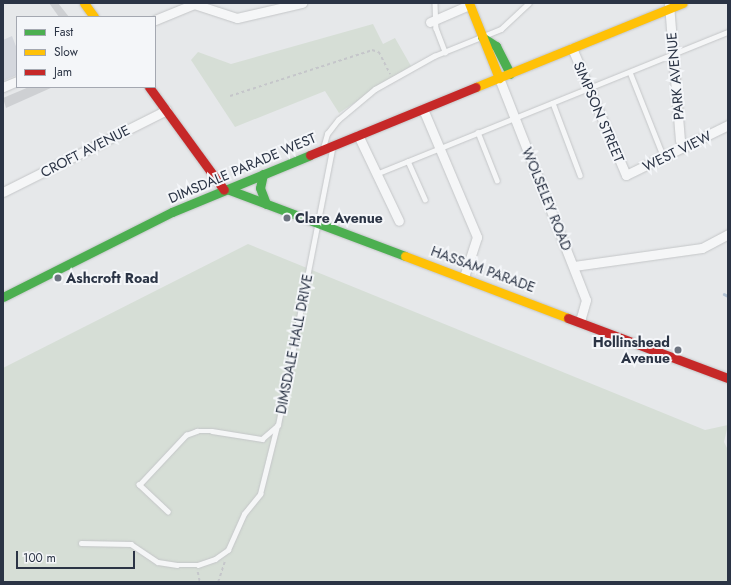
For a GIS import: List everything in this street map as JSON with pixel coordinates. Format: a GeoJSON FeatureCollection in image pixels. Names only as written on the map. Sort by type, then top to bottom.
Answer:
{"type":"FeatureCollection","features":[{"type":"Feature","properties":{"kind":"main road"},"geometry":{"type":"LineString","coordinates":[[84,3],[93,16]]}},
{"type":"Feature","properties":{"kind":"main road","name":"DIMSDALE PARADE WEST"},"geometry":{"type":"LineString","coordinates":[[3,297],[172,212],[322,149],[510,74],[669,6],[683,3]]}},
{"type":"Feature","properties":{"kind":"main road"},"geometry":{"type":"LineString","coordinates":[[469,4],[498,78]]}},
{"type":"Feature","properties":{"kind":"main road"},"geometry":{"type":"LineString","coordinates":[[482,37],[496,46],[510,74]]}},
{"type":"Feature","properties":{"kind":"main road"},"geometry":{"type":"LineString","coordinates":[[150,88],[225,190]]}},
{"type":"Feature","properties":{"kind":"main road"},"geometry":{"type":"LineString","coordinates":[[263,174],[260,188],[266,204]]}},
{"type":"Feature","properties":{"kind":"main road","name":"HASSAM PARADE"},"geometry":{"type":"LineString","coordinates":[[225,190],[464,277],[728,378]]}},
{"type":"Feature","properties":{"kind":"street"},"geometry":{"type":"LineString","coordinates":[[156,20],[194,3],[237,18],[302,3]]}},
{"type":"Feature","properties":{"kind":"street"},"geometry":{"type":"LineString","coordinates":[[433,20],[469,4]]}},
{"type":"Feature","properties":{"kind":"street","name":"PARK AVENUE"},"geometry":{"type":"LineString","coordinates":[[669,6],[680,140],[684,148]]}},
{"type":"Feature","properties":{"kind":"street","name":"SIMPSON STREET"},"geometry":{"type":"LineString","coordinates":[[572,48],[626,175]]}},
{"type":"Feature","properties":{"kind":"street","name":"WOLSELEY ROAD"},"geometry":{"type":"LineString","coordinates":[[498,78],[574,266],[586,300],[580,321]]}},
{"type":"Feature","properties":{"kind":"street"},"geometry":{"type":"LineString","coordinates":[[3,87],[16,81]]}},
{"type":"Feature","properties":{"kind":"street"},"geometry":{"type":"LineString","coordinates":[[423,109],[477,237],[464,277]]}},
{"type":"Feature","properties":{"kind":"street","name":"CROFT AVENUE"},"geometry":{"type":"LineString","coordinates":[[3,192],[167,110]]}},
{"type":"Feature","properties":{"kind":"street","name":"WEST VIEW"},"geometry":{"type":"LineString","coordinates":[[626,175],[664,158],[728,125]]}},
{"type":"Feature","properties":{"kind":"street"},"geometry":{"type":"LineString","coordinates":[[358,135],[399,221]]}},
{"type":"Feature","properties":{"kind":"street"},"geometry":{"type":"LineString","coordinates":[[574,266],[702,248],[728,234]]}},
{"type":"Feature","properties":{"kind":"street"},"geometry":{"type":"LineString","coordinates":[[719,239],[728,244]]}},
{"type":"Feature","properties":{"kind":"lane"},"geometry":{"type":"LineString","coordinates":[[434,3],[433,20],[445,52]]}},
{"type":"Feature","properties":{"kind":"lane"},"geometry":{"type":"LineString","coordinates":[[322,149],[327,134],[338,120],[375,89],[393,81],[445,52],[501,29],[529,3]]}},
{"type":"Feature","properties":{"kind":"lane"},"geometry":{"type":"LineString","coordinates":[[376,174],[728,32]]}},
{"type":"Feature","properties":{"kind":"lane"},"geometry":{"type":"LineString","coordinates":[[630,72],[664,158]]}},
{"type":"Feature","properties":{"kind":"lane"},"geometry":{"type":"LineString","coordinates":[[553,103],[580,175]]}},
{"type":"Feature","properties":{"kind":"lane"},"geometry":{"type":"LineString","coordinates":[[478,132],[498,180]]}},
{"type":"Feature","properties":{"kind":"lane","name":"DIMSDALE HALL DRIVE"},"geometry":{"type":"LineString","coordinates":[[168,512],[139,485],[186,435],[197,431],[262,439],[278,425],[318,224],[332,145]]}},
{"type":"Feature","properties":{"kind":"lane"},"geometry":{"type":"LineString","coordinates":[[408,161],[425,199]]}},
{"type":"Feature","properties":{"kind":"lane"},"geometry":{"type":"LineString","coordinates":[[80,543],[131,544],[158,562],[177,565],[198,565],[215,559],[228,550],[244,514],[260,494],[278,425]]}},
{"type":"Feature","properties":{"kind":"path"},"geometry":{"type":"LineString","coordinates":[[230,96],[372,50],[380,52],[393,81]]}},
{"type":"Feature","properties":{"kind":"path"},"geometry":{"type":"LineString","coordinates":[[218,582],[228,550]]}},
{"type":"Feature","properties":{"kind":"path"},"geometry":{"type":"LineString","coordinates":[[198,570],[200,582]]}},
{"type":"Feature","properties":{"kind":"shaded area"},"geometry":{"type":"Polygon","coordinates":[[[373,24],[383,44],[395,38],[411,66],[339,113],[325,91],[235,127],[191,60],[198,52],[231,64],[373,24]]]}},
{"type":"Feature","properties":{"kind":"shaded area"},"geometry":{"type":"Polygon","coordinates":[[[12,36],[16,46],[16,75],[3,81],[3,40],[12,36]]]}},
{"type":"Feature","properties":{"kind":"shaded area"},"geometry":{"type":"Polygon","coordinates":[[[248,244],[705,430],[728,425],[724,442],[728,450],[728,582],[3,582],[3,368],[248,244]]]}},
{"type":"Feature","properties":{"kind":"building"},"geometry":{"type":"Polygon","coordinates":[[[49,3],[58,3],[68,16],[58,16],[49,3]]]}},
{"type":"Feature","properties":{"kind":"building"},"geometry":{"type":"Polygon","coordinates":[[[27,88],[51,88],[6,108],[3,98],[27,88]]]}},
{"type":"Feature","properties":{"kind":"waterway"},"geometry":{"type":"LineString","coordinates":[[724,294],[728,296]]}},
{"type":"Feature","properties":{"kind":"traffic: fast"},"geometry":{"type":"LineString","coordinates":[[482,37],[496,46],[510,74]]}},
{"type":"Feature","properties":{"kind":"traffic: fast"},"geometry":{"type":"LineString","coordinates":[[3,297],[172,212],[310,155]]}},
{"type":"Feature","properties":{"kind":"traffic: fast"},"geometry":{"type":"LineString","coordinates":[[263,174],[260,188],[266,204]]}},
{"type":"Feature","properties":{"kind":"traffic: fast"},"geometry":{"type":"LineString","coordinates":[[227,189],[405,256]]}},
{"type":"Feature","properties":{"kind":"traffic: slow"},"geometry":{"type":"LineString","coordinates":[[84,3],[93,16]]}},
{"type":"Feature","properties":{"kind":"traffic: slow"},"geometry":{"type":"LineString","coordinates":[[469,3],[499,78]]}},
{"type":"Feature","properties":{"kind":"traffic: slow"},"geometry":{"type":"LineString","coordinates":[[476,87],[683,3]]}},
{"type":"Feature","properties":{"kind":"traffic: slow"},"geometry":{"type":"LineString","coordinates":[[405,256],[568,318]]}},
{"type":"Feature","properties":{"kind":"traffic: jam"},"geometry":{"type":"LineString","coordinates":[[310,155],[476,87]]}},
{"type":"Feature","properties":{"kind":"traffic: jam"},"geometry":{"type":"LineString","coordinates":[[150,88],[224,190]]}},
{"type":"Feature","properties":{"kind":"traffic: jam"},"geometry":{"type":"LineString","coordinates":[[568,318],[728,378]]}},
{"type":"Feature","properties":{"kind":"place","name":"Clare Avenue"},"geometry":{"type":"Point","coordinates":[287,218]}},
{"type":"Feature","properties":{"kind":"place","name":"Ashcroft Road"},"geometry":{"type":"Point","coordinates":[58,278]}},
{"type":"Feature","properties":{"kind":"place","name":"Hollinshead Avenue"},"geometry":{"type":"Point","coordinates":[678,350]}}]}
